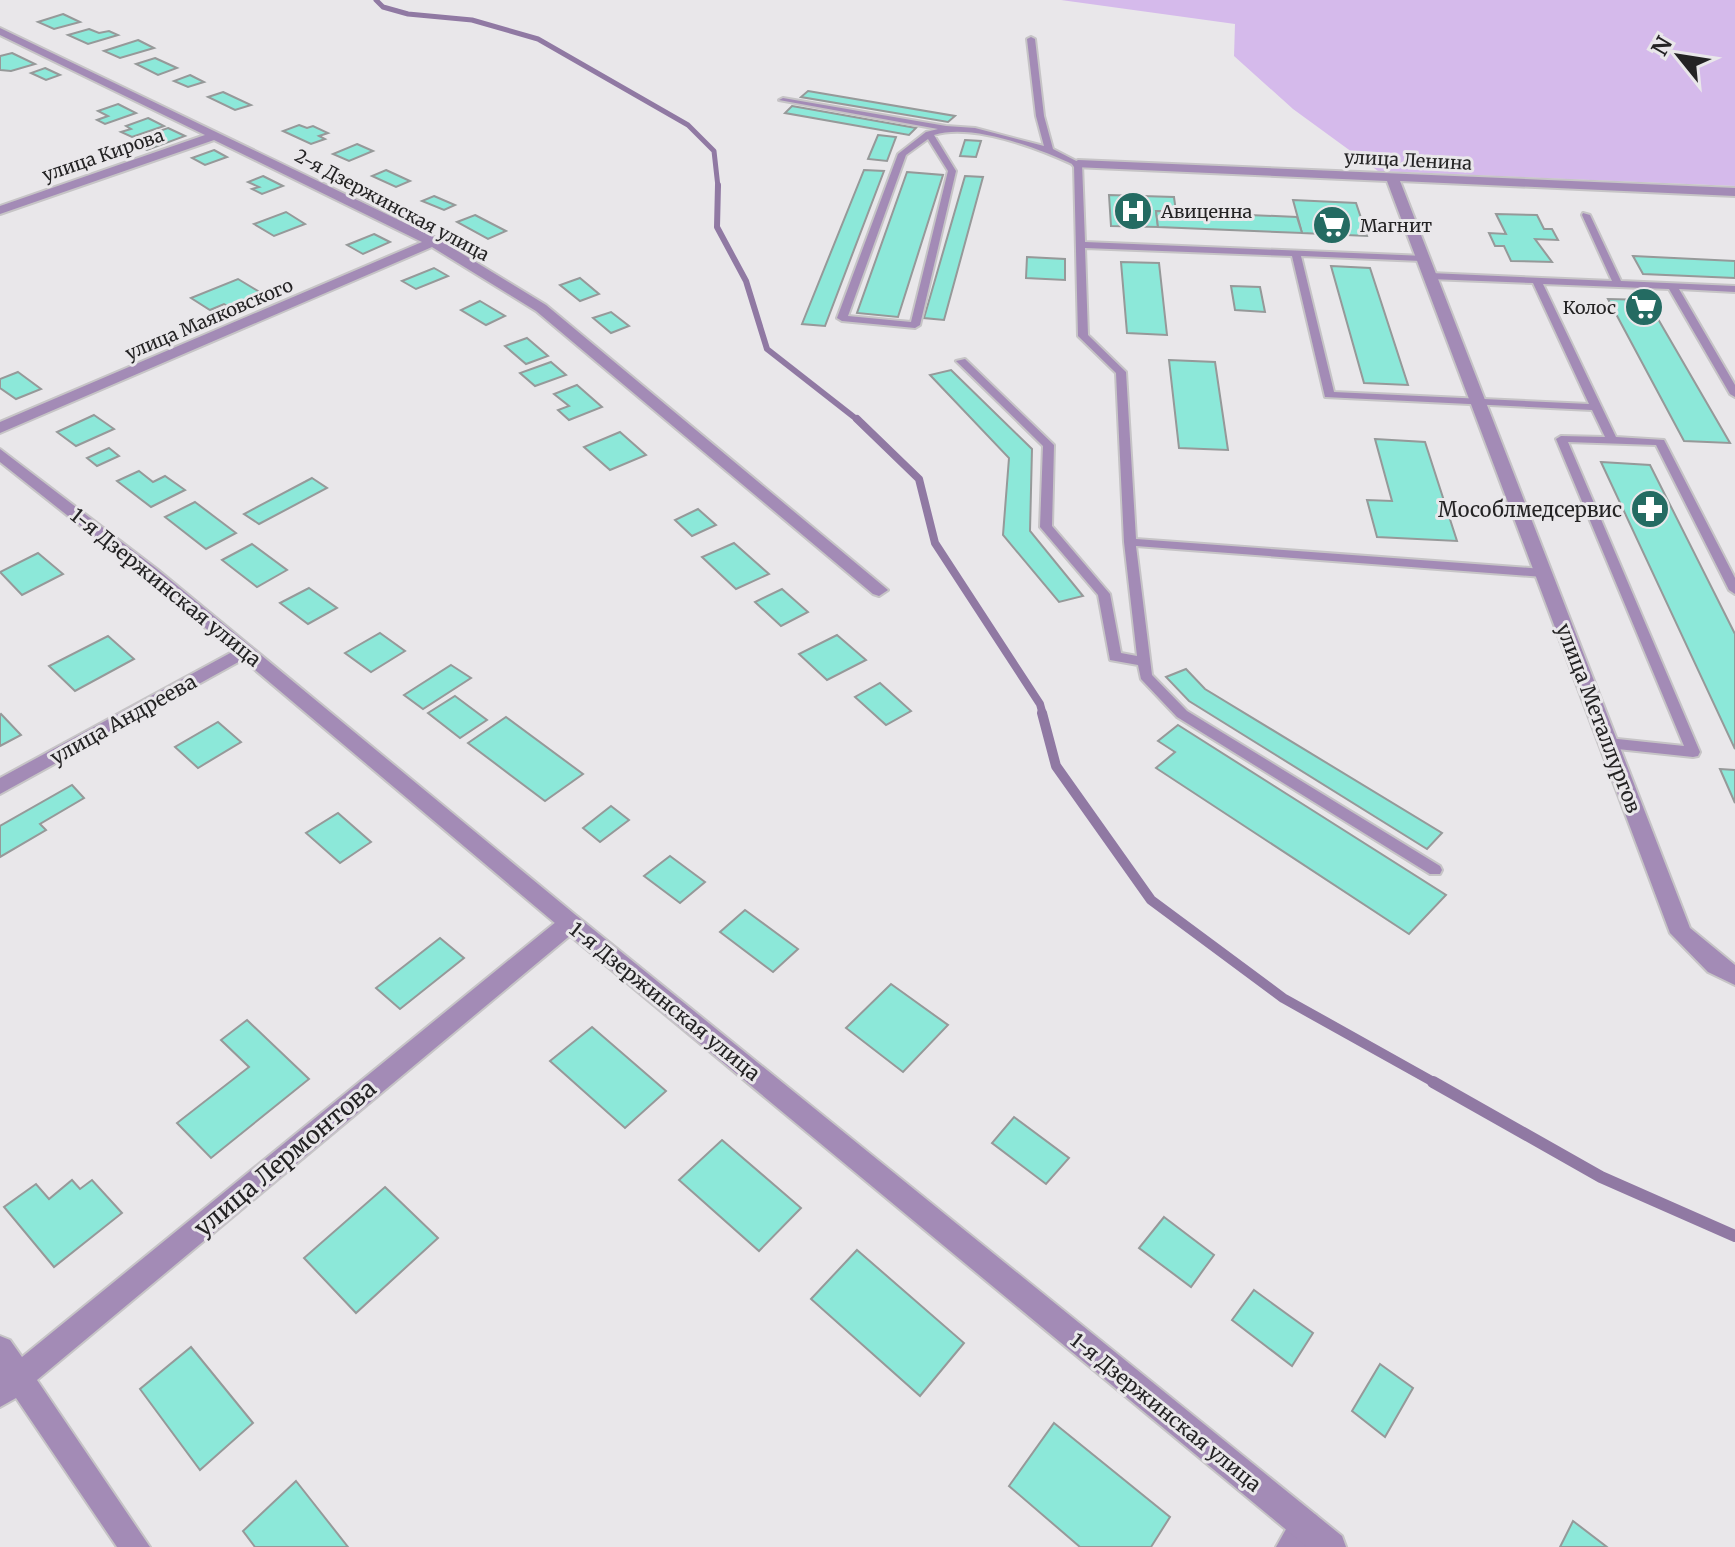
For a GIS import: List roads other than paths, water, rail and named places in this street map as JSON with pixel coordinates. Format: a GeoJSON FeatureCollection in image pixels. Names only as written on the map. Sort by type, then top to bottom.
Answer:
{"type":"FeatureCollection","features":[{"type":"Feature","properties":{"kind":"street","name":"2-я Дзержинская улица"},"geometry":{"type":"LineString","coordinates":[[0,31],[433,242],[541,308],[879,590]]}},
{"type":"Feature","properties":{"kind":"street","name":"улица Кирова"},"geometry":{"type":"LineString","coordinates":[[0,210],[217,135]]}},
{"type":"Feature","properties":{"kind":"street","name":"улица Ленина"},"geometry":{"type":"LineString","coordinates":[[1078,164],[1735,192]]}},
{"type":"Feature","properties":{"kind":"street","name":"улица Металлургов"},"geometry":{"type":"LineString","coordinates":[[1392,177],[1681,933],[1716,965],[1735,976]]}},
{"type":"Feature","properties":{"kind":"street","name":"улица Маяковского"},"geometry":{"type":"LineString","coordinates":[[0,428],[433,242]]}},
{"type":"Feature","properties":{"kind":"street","name":"1-я Дзержинская улица"},"geometry":{"type":"LineString","coordinates":[[0,454],[245,651],[1298,1536],[1331,1547]]}},
{"type":"Feature","properties":{"kind":"street","name":"улица Андреева"},"geometry":{"type":"LineString","coordinates":[[0,787],[245,651]]}},
{"type":"Feature","properties":{"kind":"street","name":"улица Лермонтова"},"geometry":{"type":"LineString","coordinates":[[9,1386],[570,923]]}},
{"type":"Feature","properties":{"kind":"street"},"geometry":{"type":"LineString","coordinates":[[0,1350],[9,1386],[135,1547]]}},
{"type":"Feature","properties":{"kind":"lane"},"geometry":{"type":"LineString","coordinates":[[1031,39],[1040,116],[1049,150]]}},
{"type":"Feature","properties":{"kind":"lane"},"geometry":{"type":"LineString","coordinates":[[783,100],[1010,137],[1078,164],[1083,336],[1121,372],[1130,542],[1146,676],[1182,714],[1435,870]]}},
{"type":"Feature","properties":{"kind":"lane"},"geometry":{"type":"LineString","coordinates":[[929,134],[952,171],[915,325],[842,318],[902,154],[929,134],[948,128]]}},
{"type":"Feature","properties":{"kind":"lane"},"geometry":{"type":"LineString","coordinates":[[1586,215],[1618,284]]}},
{"type":"Feature","properties":{"kind":"lane"},"geometry":{"type":"LineString","coordinates":[[1081,245],[1422,258]]}},
{"type":"Feature","properties":{"kind":"lane"},"geometry":{"type":"LineString","coordinates":[[1296,253],[1329,395],[1596,407]]}},
{"type":"Feature","properties":{"kind":"lane"},"geometry":{"type":"LineString","coordinates":[[1430,276],[1735,289]]}},
{"type":"Feature","properties":{"kind":"lane"},"geometry":{"type":"LineString","coordinates":[[1537,281],[1612,441]]}},
{"type":"Feature","properties":{"kind":"lane"},"geometry":{"type":"LineString","coordinates":[[1672,286],[1735,394]]}},
{"type":"Feature","properties":{"kind":"lane"},"geometry":{"type":"LineString","coordinates":[[961,361],[1049,445],[1046,527],[1104,594],[1115,657],[1144,661]]}},
{"type":"Feature","properties":{"kind":"lane"},"geometry":{"type":"LineString","coordinates":[[1608,743],[1693,752],[1561,439],[1660,442],[1735,590]]}},
{"type":"Feature","properties":{"kind":"lane"},"geometry":{"type":"LineString","coordinates":[[1130,542],[1543,573]]}},
{"type":"Feature","properties":{"kind":"waterway"},"geometry":{"type":"LineString","coordinates":[[376,0],[383,7],[408,14],[472,20],[538,39],[688,125],[714,151],[718,187]]}},
{"type":"Feature","properties":{"kind":"waterway"},"geometry":{"type":"LineString","coordinates":[[718,187],[717,227],[746,281],[767,349],[859,421]]}},
{"type":"Feature","properties":{"kind":"waterway"},"geometry":{"type":"LineString","coordinates":[[857,419],[919,479],[935,543],[1040,704],[1043,715]]}},
{"type":"Feature","properties":{"kind":"waterway"},"geometry":{"type":"LineString","coordinates":[[1042,713],[1056,766],[1151,900],[1283,998],[1437,1084]]}},
{"type":"Feature","properties":{"kind":"waterway"},"geometry":{"type":"LineString","coordinates":[[1433,1082],[1601,1177],[1735,1236]]}},
{"type":"Feature","properties":{"kind":"place","name":"Авиценна"},"geometry":{"type":"Point","coordinates":[1133,211]}},
{"type":"Feature","properties":{"kind":"place","name":"Магнит"},"geometry":{"type":"Point","coordinates":[1332,225]}},
{"type":"Feature","properties":{"kind":"place","name":"Колос"},"geometry":{"type":"Point","coordinates":[1644,307]}},
{"type":"Feature","properties":{"kind":"place","name":"Мособлмедсервис"},"geometry":{"type":"Point","coordinates":[1650,509]}}]}
